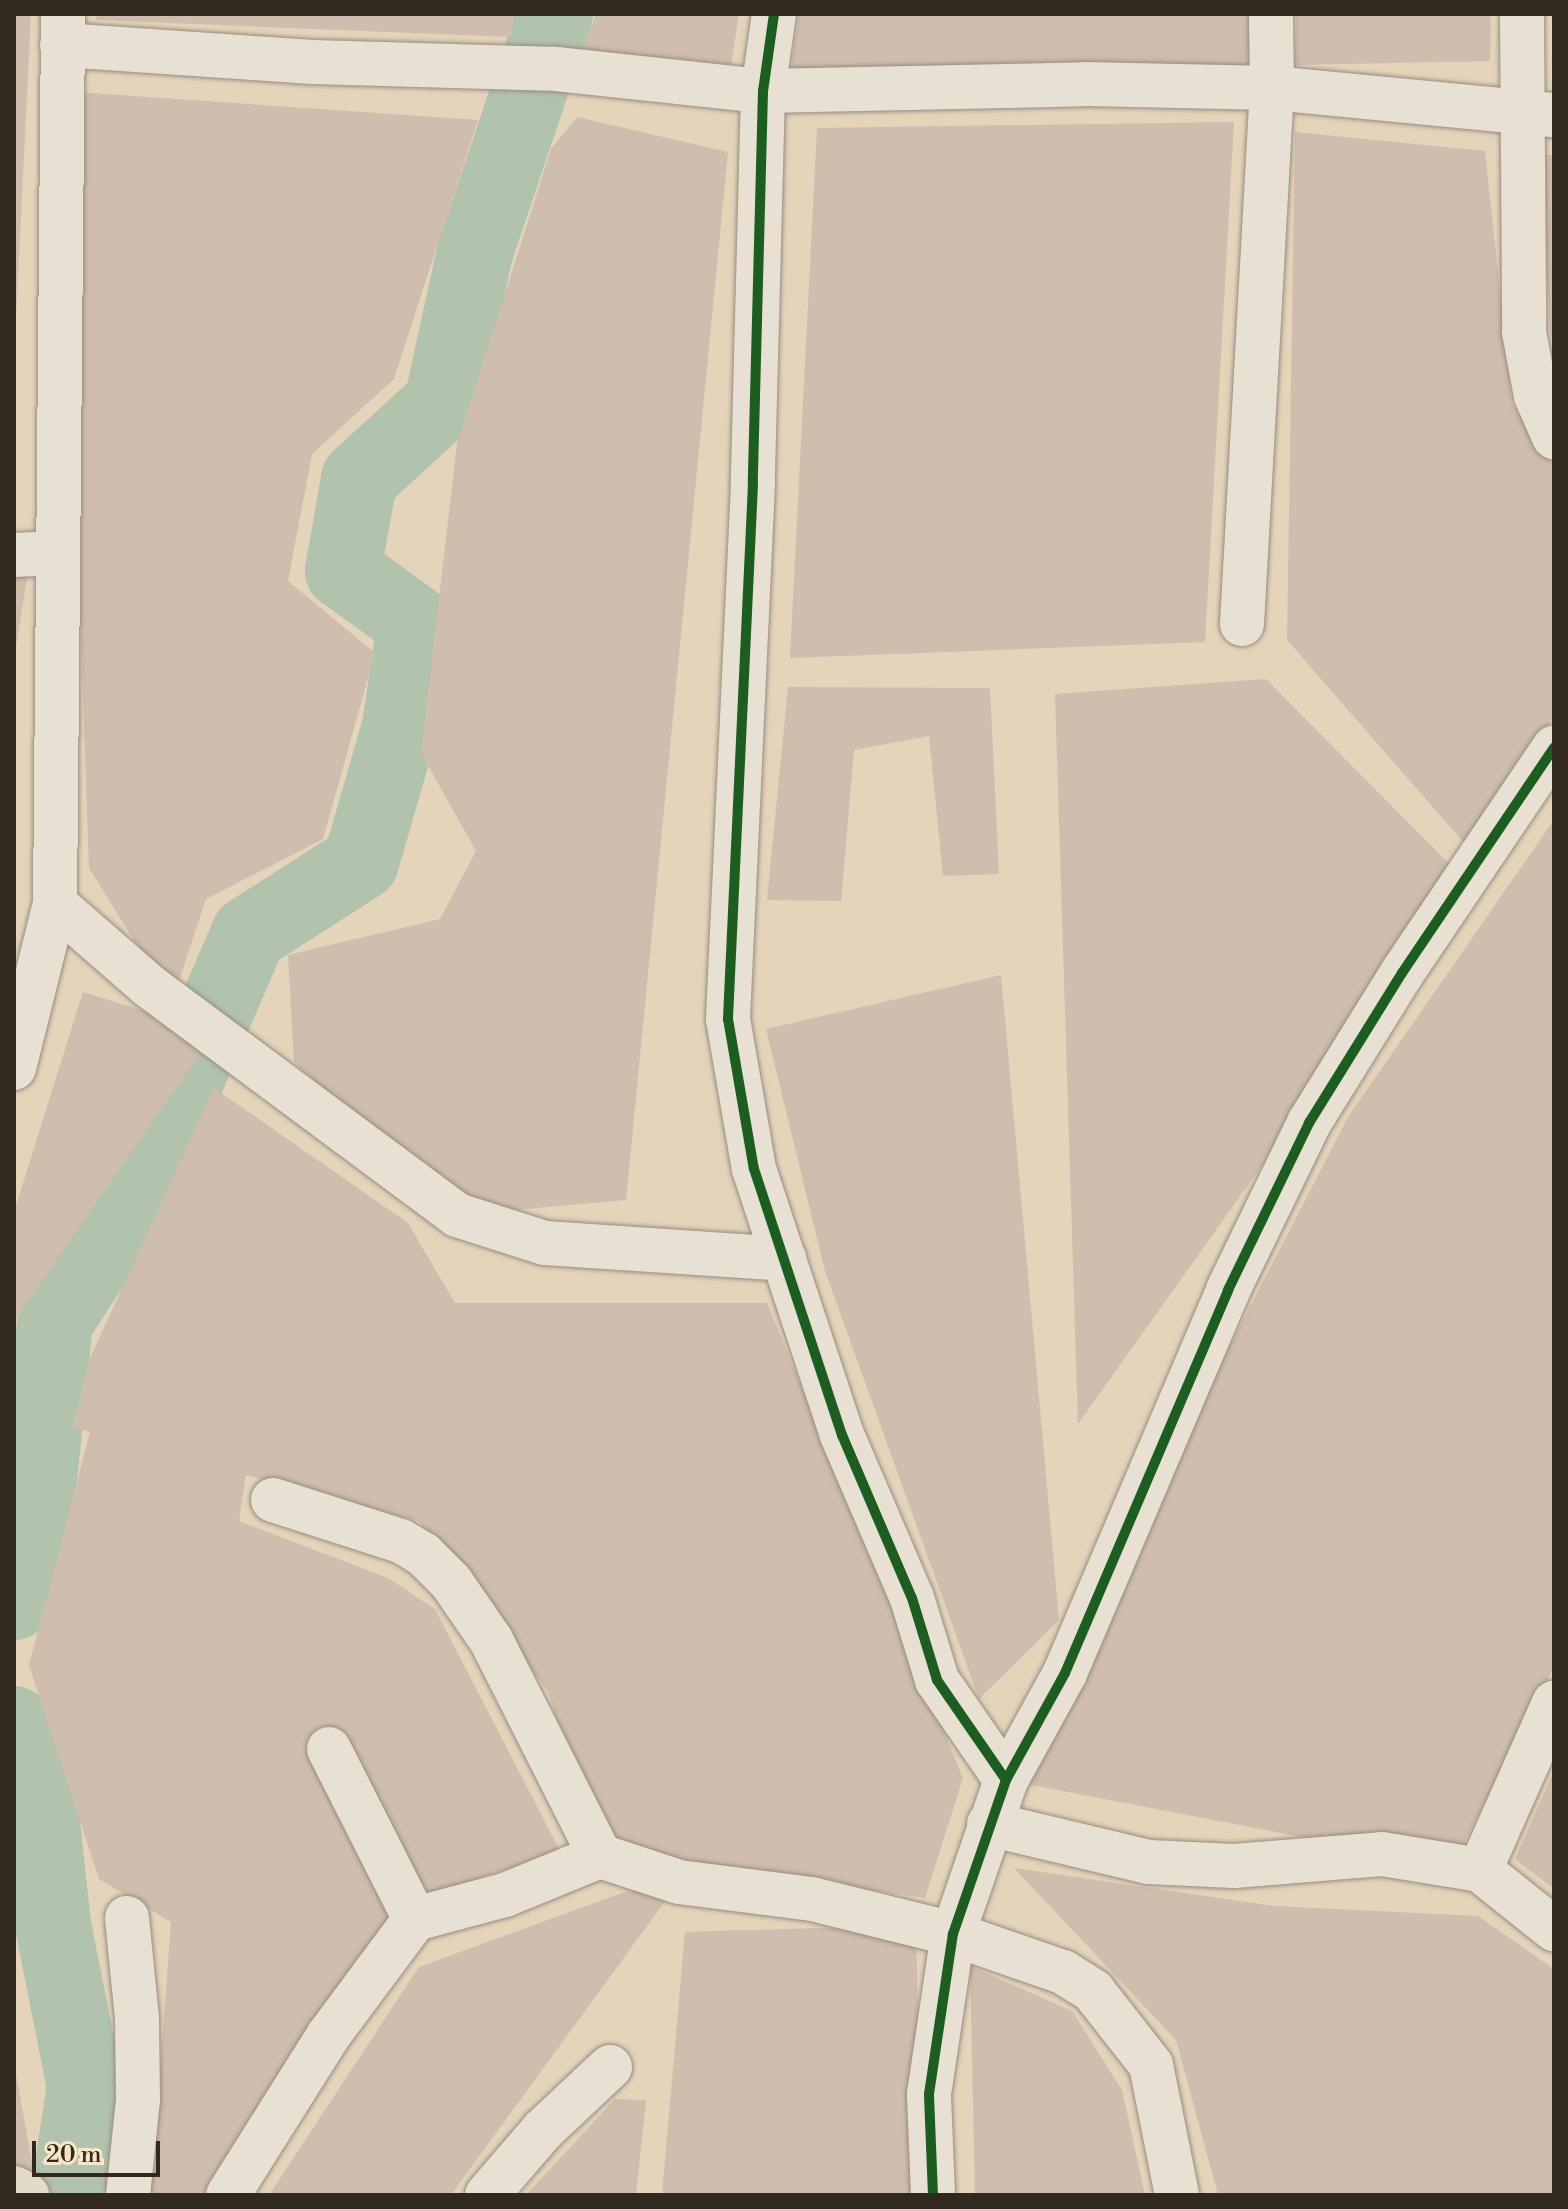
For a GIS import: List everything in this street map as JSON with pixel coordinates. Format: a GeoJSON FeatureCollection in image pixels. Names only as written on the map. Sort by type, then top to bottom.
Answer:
{"type":"FeatureCollection","features":[{"type":"Feature","properties":{"kind":"main road"},"geometry":{"type":"LineString","coordinates":[[14,2188],[27,2195]]}},
{"type":"Feature","properties":{"kind":"street"},"geometry":{"type":"LineString","coordinates":[[774,14],[763,91],[753,484],[728,1019],[754,1169],[842,1435],[912,1598],[937,1680],[1006,1780]]}},
{"type":"Feature","properties":{"kind":"street"},"geometry":{"type":"LineString","coordinates":[[1242,624],[1272,88],[1271,14]]}},
{"type":"Feature","properties":{"kind":"street"},"geometry":{"type":"LineString","coordinates":[[1522,14],[1537,115],[1524,332],[1536,396],[1554,437]]}},
{"type":"Feature","properties":{"kind":"street"},"geometry":{"type":"LineString","coordinates":[[14,1068],[55,904],[63,30],[312,62],[556,69],[763,91],[1085,84],[1272,88],[1537,115]]}},
{"type":"Feature","properties":{"kind":"street"},"geometry":{"type":"LineString","coordinates":[[14,555],[58,553]]}},
{"type":"Feature","properties":{"kind":"street"},"geometry":{"type":"LineString","coordinates":[[933,2195],[929,2094],[953,1934],[1006,1780],[1065,1673],[1228,1290],[1309,1123],[1402,973],[1554,748]]}},
{"type":"Feature","properties":{"kind":"street"},"geometry":{"type":"LineString","coordinates":[[55,904],[149,986],[457,1215],[545,1243],[784,1259]]}},
{"type":"Feature","properties":{"kind":"street"},"geometry":{"type":"LineString","coordinates":[[273,1500],[401,1541],[423,1554],[451,1582],[491,1640],[600,1856]]}},
{"type":"Feature","properties":{"kind":"street"},"geometry":{"type":"LineString","coordinates":[[1480,1870],[1554,1703]]}},
{"type":"Feature","properties":{"kind":"street"},"geometry":{"type":"LineString","coordinates":[[329,1749],[415,1919]]}},
{"type":"Feature","properties":{"kind":"street"},"geometry":{"type":"LineString","coordinates":[[989,1824],[1149,1862],[1234,1866],[1382,1854],[1480,1870],[1554,1929]]}},
{"type":"Feature","properties":{"kind":"street"},"geometry":{"type":"LineString","coordinates":[[228,2195],[328,2036],[415,1919],[505,1895],[600,1856],[679,1882],[812,1899],[953,1934],[1063,1972],[1093,1991],[1127,2029],[1151,2065],[1177,2195]]}},
{"type":"Feature","properties":{"kind":"street"},"geometry":{"type":"LineString","coordinates":[[127,1918],[137,2018],[138,2100],[128,2195]]}},
{"type":"Feature","properties":{"kind":"street"},"geometry":{"type":"LineString","coordinates":[[487,2195],[543,2130],[610,2067]]}},
{"type":"Feature","properties":{"kind":"building"},"geometry":{"type":"Polygon","coordinates":[[[14,14],[31,14],[16,318],[14,318],[14,14]]]}},
{"type":"Feature","properties":{"kind":"building"},"geometry":{"type":"Polygon","coordinates":[[[97,14],[515,14],[511,37],[96,20],[97,14]]]}},
{"type":"Feature","properties":{"kind":"building"},"geometry":{"type":"Polygon","coordinates":[[[596,14],[739,14],[731,65],[583,49],[596,14]]]}},
{"type":"Feature","properties":{"kind":"building"},"geometry":{"type":"Polygon","coordinates":[[[799,14],[1270,14],[1271,64],[788,91],[799,14]]]}},
{"type":"Feature","properties":{"kind":"building"},"geometry":{"type":"Polygon","coordinates":[[[1296,14],[1491,14],[1490,61],[1295,65],[1296,14]]]}},
{"type":"Feature","properties":{"kind":"building"},"geometry":{"type":"Polygon","coordinates":[[[62,91],[478,120],[394,379],[312,454],[288,581],[375,653],[323,839],[206,899],[172,1002],[89,868],[62,91]]]}},
{"type":"Feature","properties":{"kind":"building"},"geometry":{"type":"Polygon","coordinates":[[[577,117],[728,152],[626,1200],[457,1215],[294,1062],[288,955],[440,919],[476,851],[421,753],[457,444],[551,149],[577,117]]]}},
{"type":"Feature","properties":{"kind":"building"},"geometry":{"type":"Polygon","coordinates":[[[1234,122],[1205,642],[790,658],[817,128],[1234,122]]]}},
{"type":"Feature","properties":{"kind":"building"},"geometry":{"type":"Polygon","coordinates":[[[1295,132],[1485,151],[1512,404],[1554,465],[1554,715],[1479,860],[1287,640],[1295,132]]]}},
{"type":"Feature","properties":{"kind":"building"},"geometry":{"type":"Polygon","coordinates":[[[1541,155],[1554,155],[1553,343],[1550,332],[1541,155]]]}},
{"type":"Feature","properties":{"kind":"building"},"geometry":{"type":"Polygon","coordinates":[[[31,554],[16,647],[14,647],[14,560],[31,554]]]}},
{"type":"Feature","properties":{"kind":"building"},"geometry":{"type":"Polygon","coordinates":[[[1266,679],[1465,880],[1078,1424],[1055,694],[1266,679]]]}},
{"type":"Feature","properties":{"kind":"building"},"geometry":{"type":"Polygon","coordinates":[[[788,687],[990,688],[999,874],[943,876],[929,736],[854,750],[841,901],[767,900],[788,687]]]}},
{"type":"Feature","properties":{"kind":"building"},"geometry":{"type":"Polygon","coordinates":[[[1554,820],[1554,1667],[1452,1866],[1006,1780],[1348,1117],[1554,820]]]}},
{"type":"Feature","properties":{"kind":"building"},"geometry":{"type":"Polygon","coordinates":[[[1001,975],[1059,1620],[979,1699],[825,1271],[766,1029],[1001,975]]]}},
{"type":"Feature","properties":{"kind":"building"},"geometry":{"type":"Polygon","coordinates":[[[83,992],[214,1033],[14,1321],[14,1212],[83,992]]]}},
{"type":"Feature","properties":{"kind":"building"},"geometry":{"type":"Polygon","coordinates":[[[214,1088],[408,1223],[455,1303],[767,1303],[963,1778],[925,1898],[597,1849],[548,1691],[419,1521],[246,1475],[239,1521],[388,1578],[435,1609],[560,1851],[432,1894],[204,2195],[151,2195],[171,1922],[99,1879],[29,1665],[90,1432],[73,1427],[90,1358],[214,1088]]]}},
{"type":"Feature","properties":{"kind":"building"},"geometry":{"type":"Polygon","coordinates":[[[1554,1771],[1554,1889],[1515,1859],[1554,1771]]]}},
{"type":"Feature","properties":{"kind":"building"},"geometry":{"type":"Polygon","coordinates":[[[1014,1868],[1274,1906],[1478,1916],[1554,1969],[1554,2195],[1218,2195],[1176,2040],[1014,1868]]]}},
{"type":"Feature","properties":{"kind":"building"},"geometry":{"type":"Polygon","coordinates":[[[679,1882],[451,2195],[269,2195],[419,1967],[622,1893],[679,1882]]]}},
{"type":"Feature","properties":{"kind":"building"},"geometry":{"type":"Polygon","coordinates":[[[916,1925],[922,2195],[662,2195],[685,1932],[916,1925]]]}},
{"type":"Feature","properties":{"kind":"building"},"geometry":{"type":"Polygon","coordinates":[[[970,1966],[1072,2011],[1122,2090],[1145,2195],[975,2195],[970,1966]]]}},
{"type":"Feature","properties":{"kind":"building"},"geometry":{"type":"Polygon","coordinates":[[[16,2074],[38,2195],[14,2187],[16,2074]]]}},
{"type":"Feature","properties":{"kind":"building"},"geometry":{"type":"Polygon","coordinates":[[[615,2099],[646,2100],[636,2195],[526,2195],[615,2099]]]}},
{"type":"Feature","properties":{"kind":"waterway"},"geometry":{"type":"LineString","coordinates":[[14,1602],[32,1548],[55,1322],[136,1196],[249,934],[361,862],[400,727],[415,623],[343,571],[359,479],[442,403],[475,252],[555,14]]}},
{"type":"Feature","properties":{"kind":"waterway"},"geometry":{"type":"LineString","coordinates":[[14,1724],[38,1785],[53,1925],[85,2086],[72,2172],[61,2195]]}},
{"type":"Feature","properties":{"kind":"cycle path"},"geometry":{"type":"LineString","coordinates":[[774,14],[763,91],[753,484],[728,1019],[754,1169],[842,1435],[912,1598],[937,1680],[1006,1780]]}},
{"type":"Feature","properties":{"kind":"cycle path"},"geometry":{"type":"LineString","coordinates":[[933,2195],[929,2094],[953,1934],[1006,1780],[1065,1673],[1228,1290],[1309,1123],[1402,973],[1554,748]]}}]}
